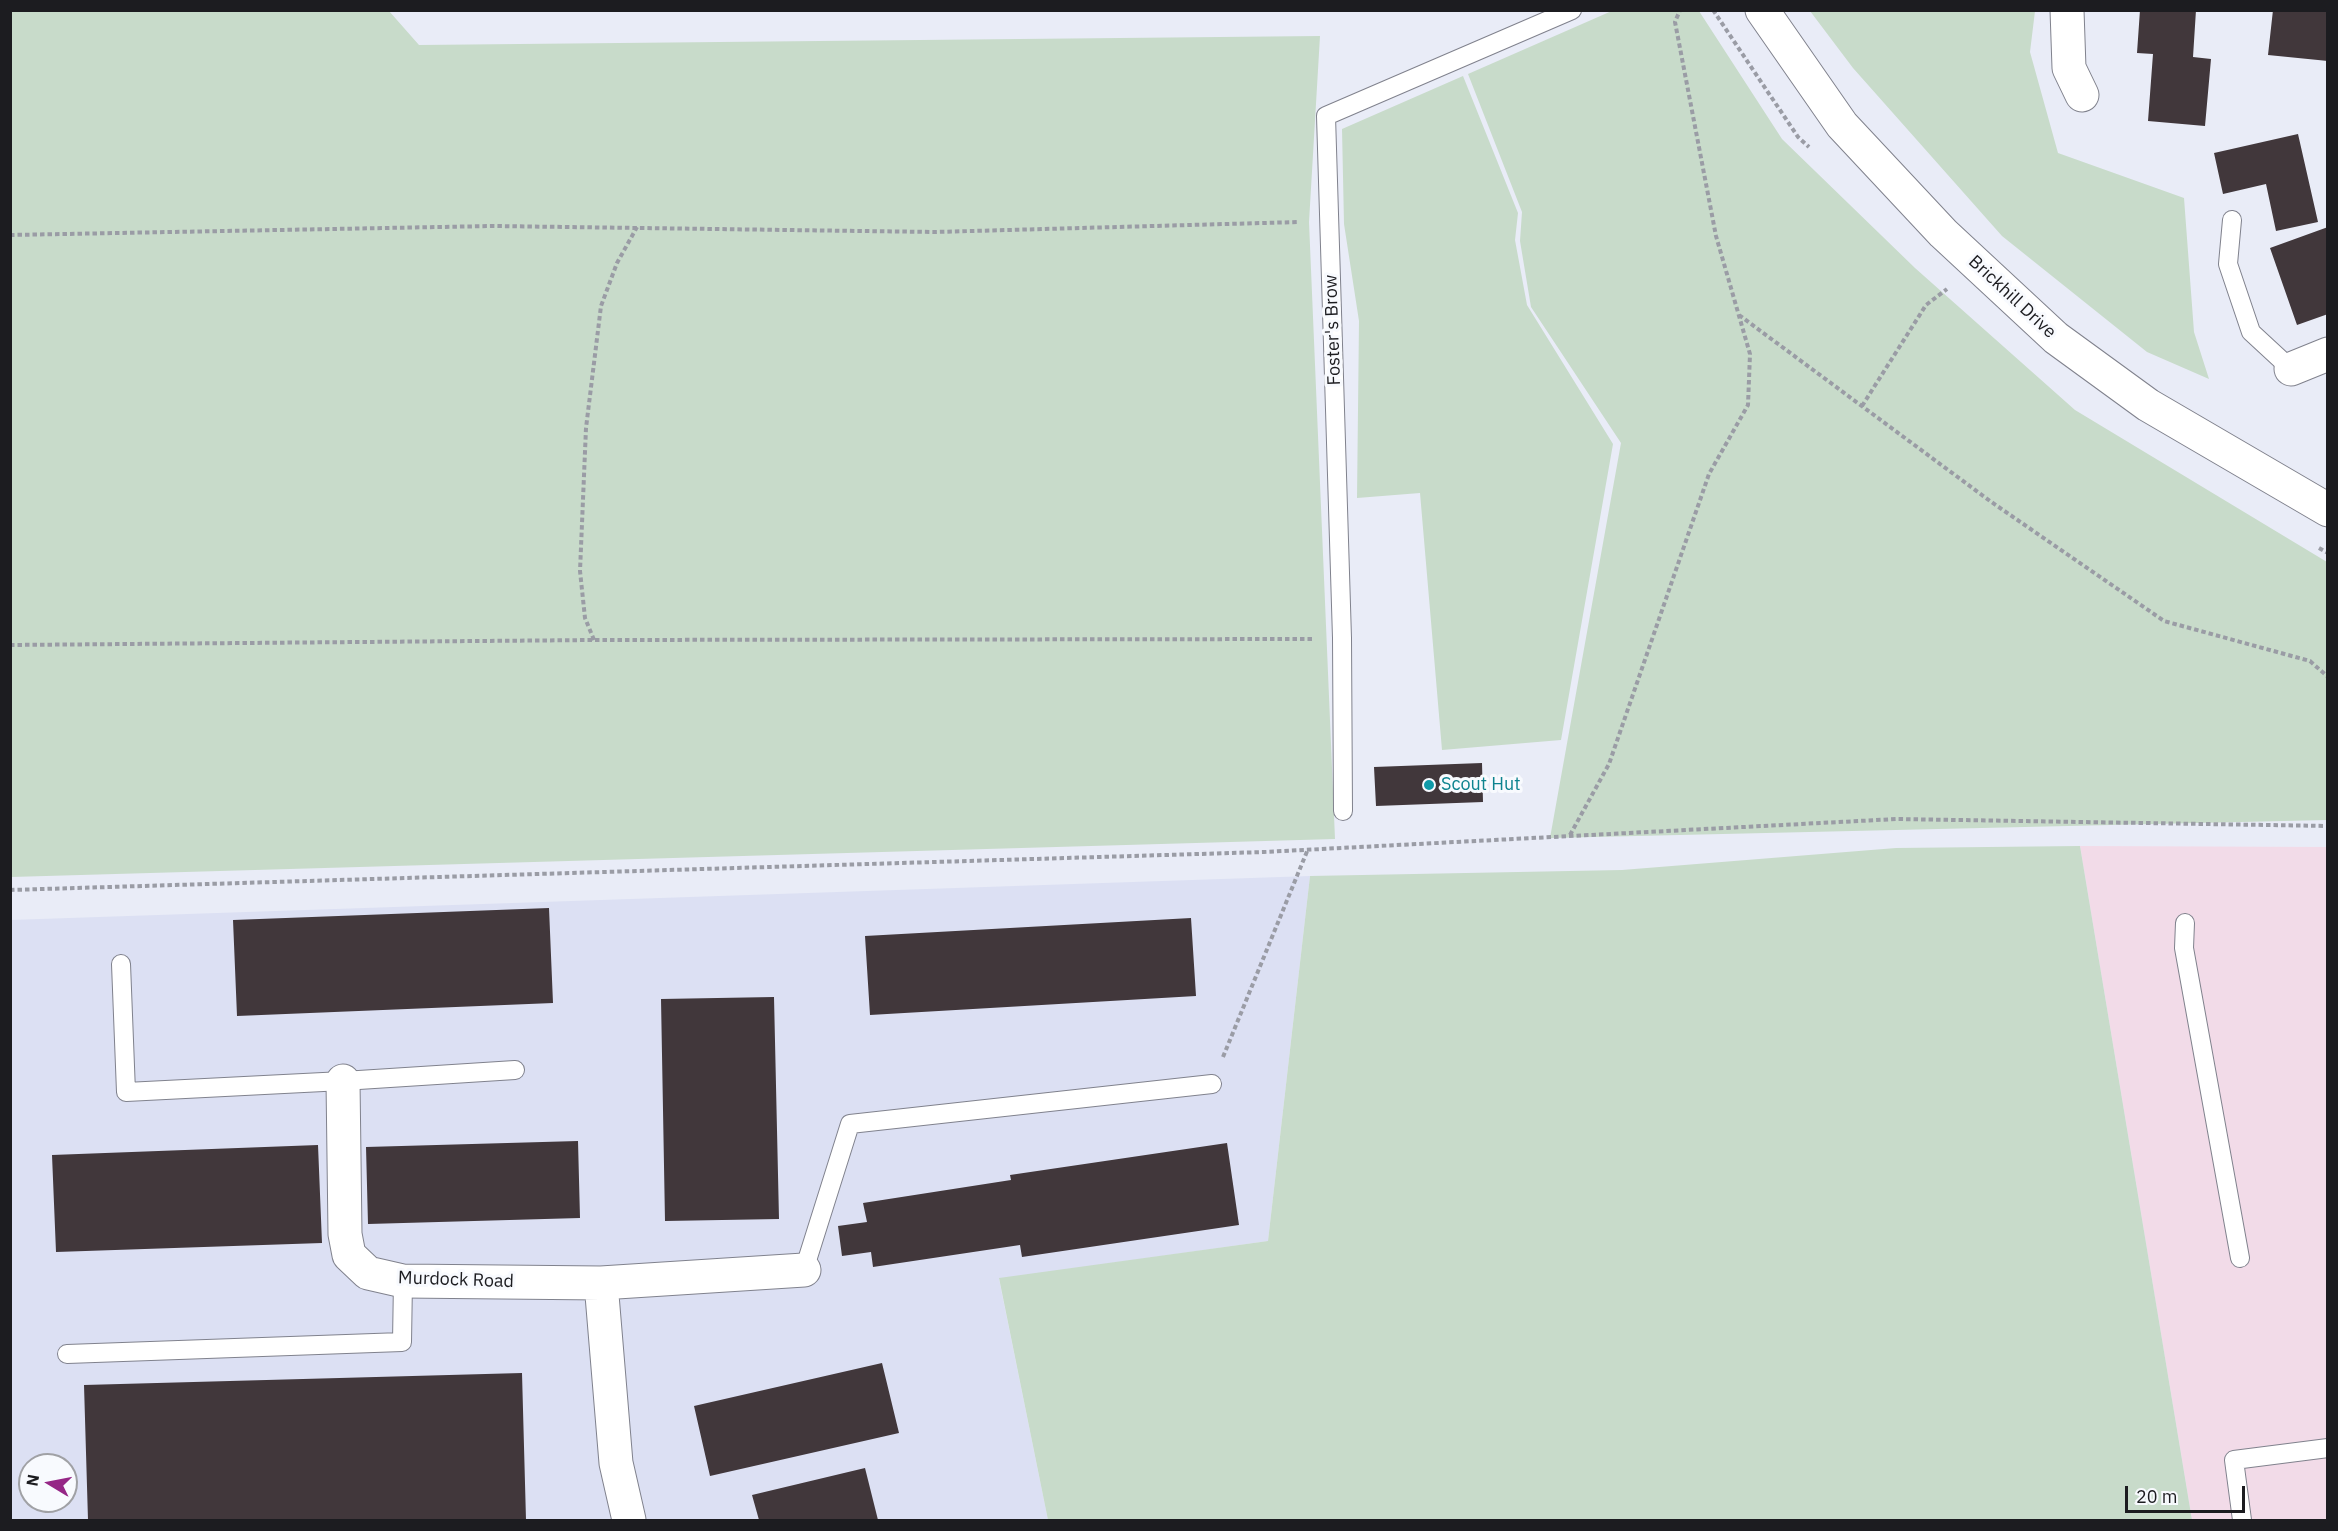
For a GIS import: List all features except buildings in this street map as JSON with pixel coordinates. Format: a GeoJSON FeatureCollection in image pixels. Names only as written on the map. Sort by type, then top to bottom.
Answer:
{"type":"FeatureCollection","features":[{"type":"Feature","properties":{"kind":"street","name":"Brickhill Drive"},"geometry":{"type":"LineString","coordinates":[[1761,10],[1842,125],[1942,233],[2056,338],[2148,405],[2328,510]]}},
{"type":"Feature","properties":{"kind":"street"},"geometry":{"type":"LineString","coordinates":[[2067,10],[2069,68],[2082,95]]}},
{"type":"Feature","properties":{"kind":"street"},"geometry":{"type":"LineString","coordinates":[[2291,369],[2328,354]]}},
{"type":"Feature","properties":{"kind":"street","name":"Murdock Road"},"geometry":{"type":"LineString","coordinates":[[343,1081],[345,1234],[350,1255],[368,1273],[402,1281],[601,1283],[804,1270]]}},
{"type":"Feature","properties":{"kind":"street"},"geometry":{"type":"LineString","coordinates":[[601,1283],[616,1463],[629,1521]]}},
{"type":"Feature","properties":{"kind":"lane","name":"Foster's Brow"},"geometry":{"type":"LineString","coordinates":[[1343,811],[1342,638],[1326,117],[1572,10]]}},
{"type":"Feature","properties":{"kind":"lane"},"geometry":{"type":"LineString","coordinates":[[2232,220],[2228,264],[2251,332],[2291,369]]}},
{"type":"Feature","properties":{"kind":"lane"},"geometry":{"type":"LineString","coordinates":[[2185,923],[2184,948],[2240,1258]]}},
{"type":"Feature","properties":{"kind":"lane"},"geometry":{"type":"LineString","coordinates":[[121,964],[126,1092],[515,1070]]}},
{"type":"Feature","properties":{"kind":"lane"},"geometry":{"type":"LineString","coordinates":[[804,1270],[850,1124],[1212,1084]]}},
{"type":"Feature","properties":{"kind":"lane"},"geometry":{"type":"LineString","coordinates":[[67,1354],[402,1342],[402,1281]]}},
{"type":"Feature","properties":{"kind":"lane"},"geometry":{"type":"LineString","coordinates":[[2242,1521],[2234,1460],[2328,1448]]}},
{"type":"Feature","properties":{"kind":"path"},"geometry":{"type":"LineString","coordinates":[[1570,836],[1609,764],[1709,474],[1748,405],[1750,354],[1714,224],[1675,22],[1680,10]]}},
{"type":"Feature","properties":{"kind":"path"},"geometry":{"type":"LineString","coordinates":[[10,235],[493,226],[935,232],[1329,220]]}},
{"type":"Feature","properties":{"kind":"path"},"geometry":{"type":"LineString","coordinates":[[594,640],[585,618],[580,571],[586,428],[601,306],[617,263],[637,228]]}},
{"type":"Feature","properties":{"kind":"path"},"geometry":{"type":"LineString","coordinates":[[1862,406],[1926,305],[1949,287]]}},
{"type":"Feature","properties":{"kind":"path"},"geometry":{"type":"LineString","coordinates":[[1738,314],[1990,501],[2164,621],[2310,661],[2328,678]]}},
{"type":"Feature","properties":{"kind":"path"},"geometry":{"type":"LineString","coordinates":[[10,645],[594,640],[1342,638]]}},
{"type":"Feature","properties":{"kind":"path"},"geometry":{"type":"LineString","coordinates":[[10,890],[1308,849],[1897,819],[2328,826]]}},
{"type":"Feature","properties":{"kind":"path"},"geometry":{"type":"LineString","coordinates":[[1212,1084],[1308,849]]}},
{"type":"Feature","properties":{"kind":"shaded area"},"geometry":{"type":"Polygon","coordinates":[[[2080,846],[2327,847],[2327,1520],[2192,1520],[2080,846]]]}},
{"type":"Feature","properties":{"kind":"shaded area"},"geometry":{"type":"Polygon","coordinates":[[[1310,876],[1268,1241],[999,1279],[1048,1520],[11,1520],[10,920],[1310,876]]]}},
{"type":"Feature","properties":{"kind":"green space"},"geometry":{"type":"Polygon","coordinates":[[[1614,10],[1699,11],[1782,139],[1915,268],[2075,410],[2327,562],[2327,820],[1550,838],[1621,443],[1531,307],[1520,241],[1522,212],[1468,74],[1614,10]]]}},
{"type":"Feature","properties":{"kind":"green space"},"geometry":{"type":"Polygon","coordinates":[[[10,11],[389,11],[419,45],[1320,36],[1309,222],[1335,839],[11,877],[10,11]]]}},
{"type":"Feature","properties":{"kind":"green space"},"geometry":{"type":"Polygon","coordinates":[[[1810,11],[2035,11],[2030,52],[2058,153],[2184,198],[2194,332],[2209,379],[2147,352],[2002,236],[1853,68],[1810,11]]]}},
{"type":"Feature","properties":{"kind":"green space"},"geometry":{"type":"Polygon","coordinates":[[[1463,76],[1518,213],[1515,240],[1527,305],[1613,444],[1561,740],[1442,750],[1420,493],[1357,498],[1359,321],[1344,224],[1342,129],[1463,76]]]}},
{"type":"Feature","properties":{"kind":"green space"},"geometry":{"type":"Polygon","coordinates":[[[2080,846],[2192,1520],[1048,1520],[999,1278],[1268,1241],[1310,876],[1622,870],[1896,848],[2080,846]]]}},
{"type":"Feature","properties":{"kind":"place","name":"Scout Hut"},"geometry":{"type":"Point","coordinates":[1429,785]}}]}
